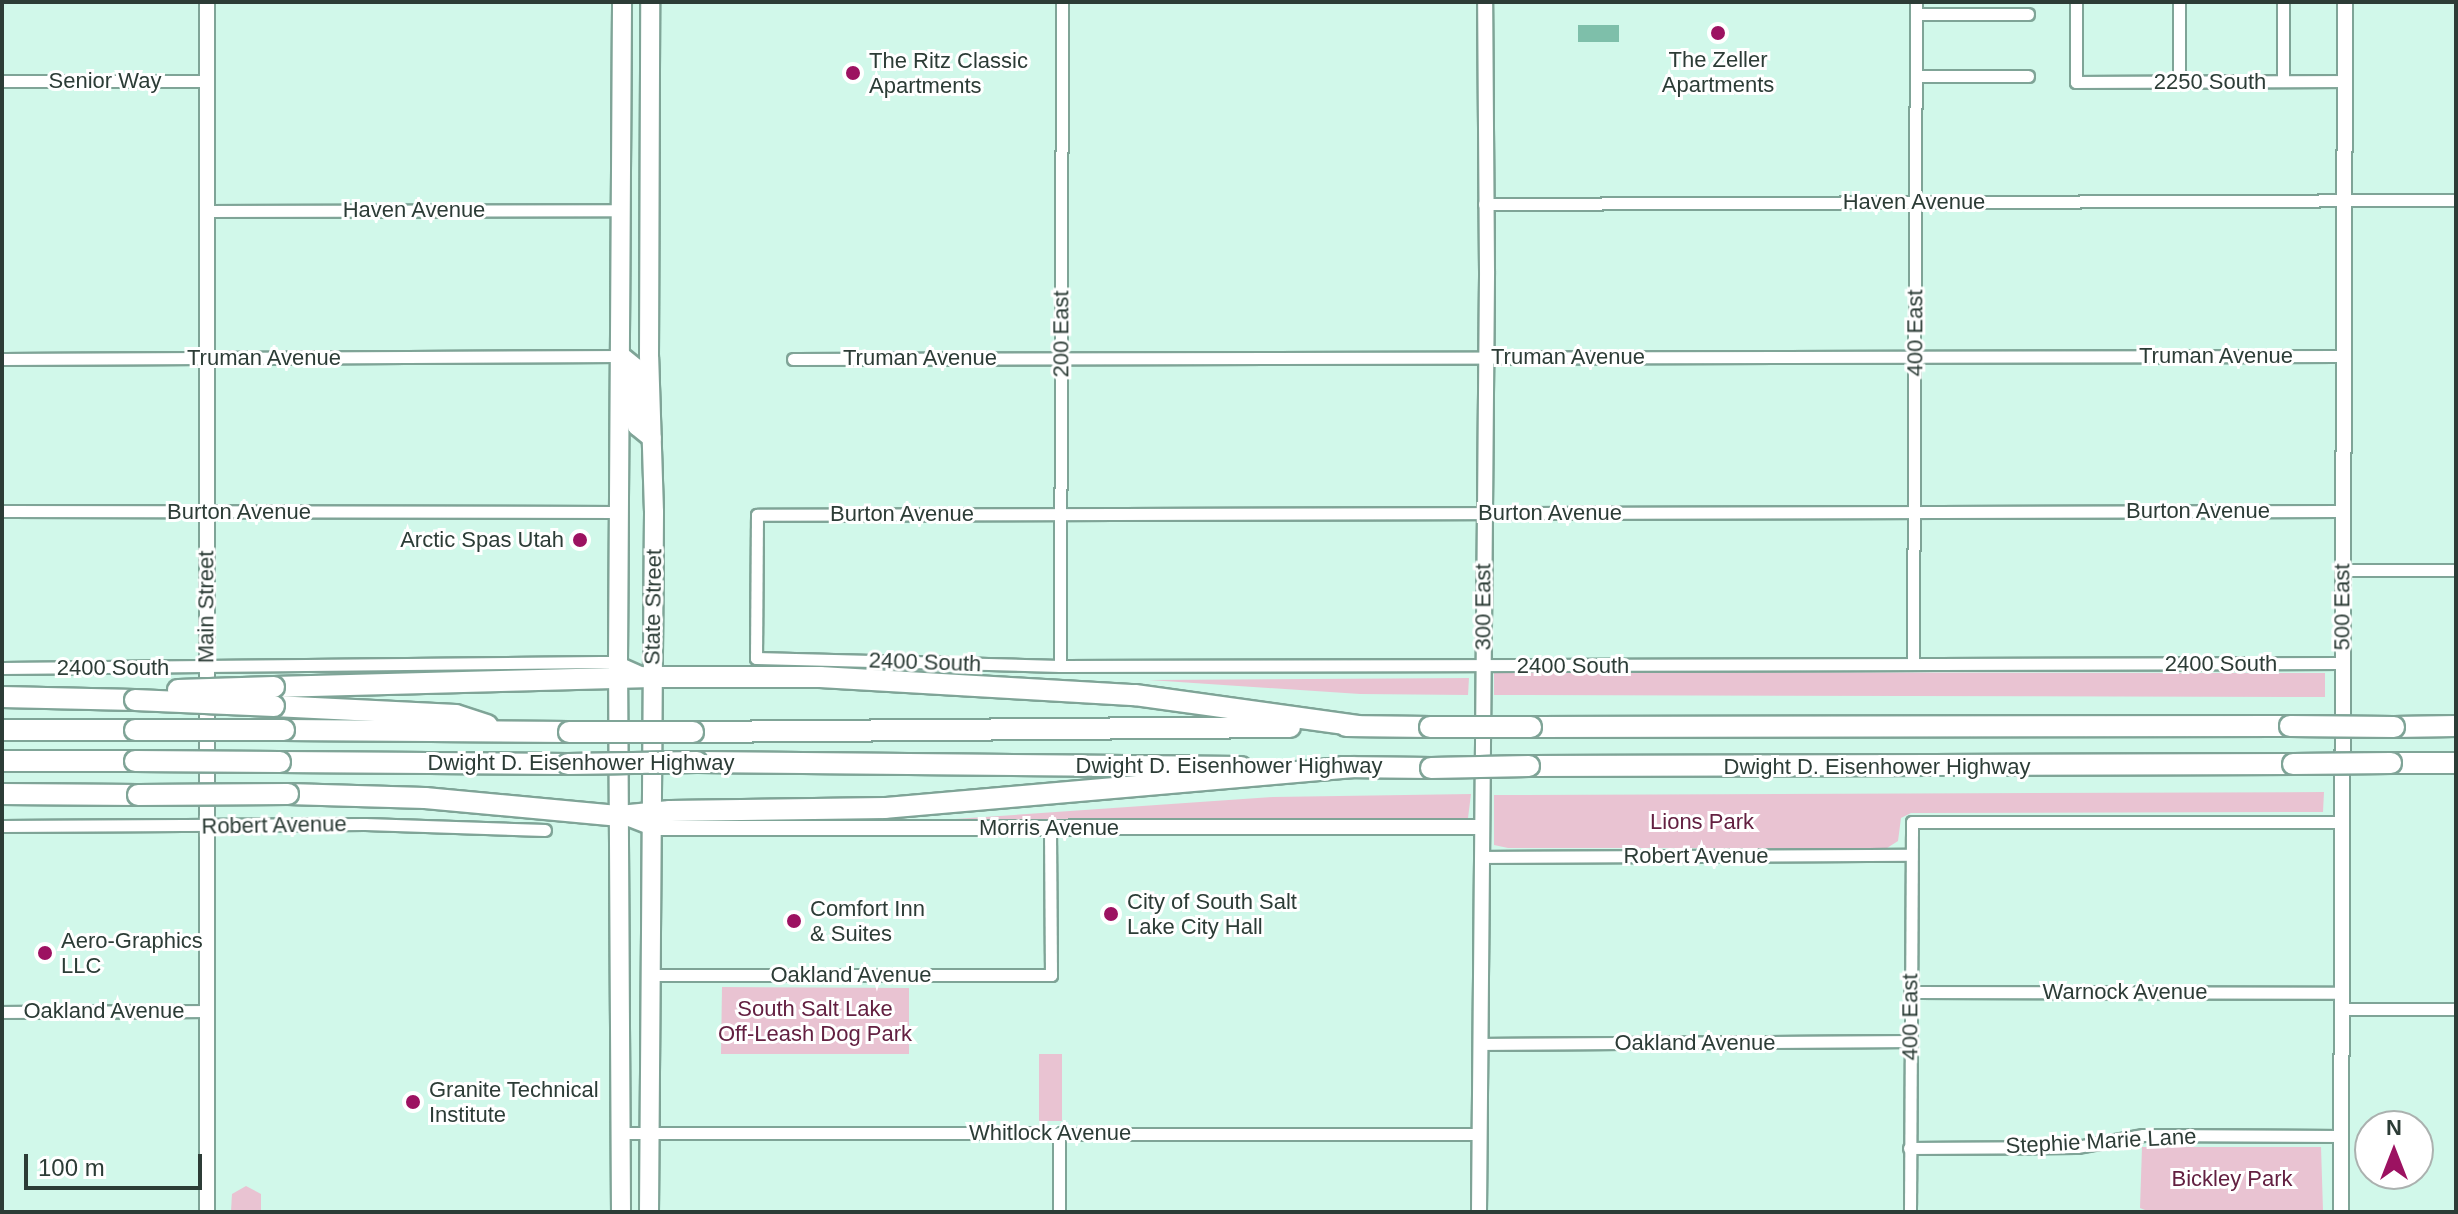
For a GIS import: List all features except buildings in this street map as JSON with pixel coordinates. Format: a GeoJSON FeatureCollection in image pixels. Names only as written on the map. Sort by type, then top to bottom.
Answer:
{"type":"FeatureCollection","features":[{"type":"Feature","properties":{"kind":"highway"},"geometry":{"type":"LineString","coordinates":[[2,697],[274,696],[618,671],[652,677],[820,677],[1135,695],[1358,726]]}},
{"type":"Feature","properties":{"kind":"highway"},"geometry":{"type":"LineString","coordinates":[[274,696],[456,715],[510,732]]}},
{"type":"Feature","properties":{"kind":"highway","name":"Dwight D. Eisenhower Highway"},"geometry":{"type":"LineString","coordinates":[[2,730],[693,732],[1358,726],[2449,726]]}},
{"type":"Feature","properties":{"kind":"highway","name":"Dwight D. Eisenhower Highway"},"geometry":{"type":"LineString","coordinates":[[2,761],[697,762],[1431,768],[2453,763]]}},
{"type":"Feature","properties":{"kind":"highway"},"geometry":{"type":"LineString","coordinates":[[2,794],[288,794],[425,798],[653,820],[885,808],[1352,767]]}},
{"type":"Feature","properties":{"kind":"main road","name":"State Street"},"geometry":{"type":"LineString","coordinates":[[621,1212],[618,671],[622,2]]}},
{"type":"Feature","properties":{"kind":"main road","name":"State Street"},"geometry":{"type":"LineString","coordinates":[[649,1212],[653,820],[650,2]]}},
{"type":"Feature","properties":{"kind":"main road"},"geometry":{"type":"LineString","coordinates":[[622,298],[633,304],[634,341],[649,357]]}},
{"type":"Feature","properties":{"kind":"main road"},"geometry":{"type":"LineString","coordinates":[[621,356],[636,368],[637,426],[652,438]]}},
{"type":"Feature","properties":{"kind":"street","name":"Main Street"},"geometry":{"type":"LineString","coordinates":[[207,2],[207,1212]]}},
{"type":"Feature","properties":{"kind":"street","name":"200 East"},"geometry":{"type":"LineString","coordinates":[[1060,666],[1062,2]]}},
{"type":"Feature","properties":{"kind":"street","name":"300 East"},"geometry":{"type":"LineString","coordinates":[[1479,1212],[1485,2]]}},
{"type":"Feature","properties":{"kind":"street","name":"2250 South"},"geometry":{"type":"LineString","coordinates":[[2076,2],[2076,82],[2345,81]]}},
{"type":"Feature","properties":{"kind":"street"},"geometry":{"type":"LineString","coordinates":[[2179,2],[2179,82]]}},
{"type":"Feature","properties":{"kind":"street"},"geometry":{"type":"LineString","coordinates":[[2283,2],[2283,81]]}},
{"type":"Feature","properties":{"kind":"street","name":"500 East"},"geometry":{"type":"LineString","coordinates":[[2341,1212],[2345,2]]}},
{"type":"Feature","properties":{"kind":"street"},"geometry":{"type":"LineString","coordinates":[[1916,8],[2028,14]]}},
{"type":"Feature","properties":{"kind":"street","name":"400 East"},"geometry":{"type":"LineString","coordinates":[[1913,664],[1916,8]]}},
{"type":"Feature","properties":{"kind":"street"},"geometry":{"type":"LineString","coordinates":[[1916,76],[2028,76]]}},
{"type":"Feature","properties":{"kind":"street","name":"Senior Way"},"geometry":{"type":"LineString","coordinates":[[2,81],[207,81]]}},
{"type":"Feature","properties":{"kind":"street","name":"Haven Avenue"},"geometry":{"type":"LineString","coordinates":[[1484,204],[2456,200]]}},
{"type":"Feature","properties":{"kind":"street","name":"Haven Avenue"},"geometry":{"type":"LineString","coordinates":[[207,211],[622,210]]}},
{"type":"Feature","properties":{"kind":"street","name":"Truman Avenue"},"geometry":{"type":"LineString","coordinates":[[2,359],[621,356]]}},
{"type":"Feature","properties":{"kind":"street","name":"Truman Avenue"},"geometry":{"type":"LineString","coordinates":[[793,359],[2344,356]]}},
{"type":"Feature","properties":{"kind":"street","name":"Burton Avenue"},"geometry":{"type":"LineString","coordinates":[[2,511],[620,512]]}},
{"type":"Feature","properties":{"kind":"street","name":"Burton Avenue"},"geometry":{"type":"LineString","coordinates":[[756,658],[757,515],[2342,511]]}},
{"type":"Feature","properties":{"kind":"street"},"geometry":{"type":"LineString","coordinates":[[2342,570],[2456,570]]}},
{"type":"Feature","properties":{"kind":"street","name":"2400 South"},"geometry":{"type":"LineString","coordinates":[[756,658],[1060,666],[2343,663]]}},
{"type":"Feature","properties":{"kind":"street","name":"2400 South"},"geometry":{"type":"LineString","coordinates":[[2,668],[618,671]]}},
{"type":"Feature","properties":{"kind":"street","name":"Morris Avenue"},"geometry":{"type":"LineString","coordinates":[[653,820],[1050,829],[1060,826],[1481,827]]}},
{"type":"Feature","properties":{"kind":"street","name":"400 East"},"geometry":{"type":"LineString","coordinates":[[1910,1212],[1912,822],[2342,822]]}},
{"type":"Feature","properties":{"kind":"street","name":"Robert Avenue"},"geometry":{"type":"LineString","coordinates":[[2,826],[365,824],[545,830]]}},
{"type":"Feature","properties":{"kind":"street","name":"Oakland Avenue"},"geometry":{"type":"LineString","coordinates":[[651,975],[1051,975],[1050,829]]}},
{"type":"Feature","properties":{"kind":"street","name":"Robert Avenue"},"geometry":{"type":"LineString","coordinates":[[1481,857],[1911,855]]}},
{"type":"Feature","properties":{"kind":"street","name":"Warnock Avenue"},"geometry":{"type":"LineString","coordinates":[[1910,992],[2341,993]]}},
{"type":"Feature","properties":{"kind":"street"},"geometry":{"type":"LineString","coordinates":[[2341,1009],[2456,1009]]}},
{"type":"Feature","properties":{"kind":"street","name":"Oakland Avenue"},"geometry":{"type":"LineString","coordinates":[[2,1012],[207,1011]]}},
{"type":"Feature","properties":{"kind":"street","name":"Oakland Avenue"},"geometry":{"type":"LineString","coordinates":[[1480,1044],[1910,1041]]}},
{"type":"Feature","properties":{"kind":"street","name":"Whitlock Avenue"},"geometry":{"type":"LineString","coordinates":[[621,1133],[1479,1134]]}},
{"type":"Feature","properties":{"kind":"street"},"geometry":{"type":"LineString","coordinates":[[1059,1133],[1059,1212]]}},
{"type":"Feature","properties":{"kind":"street","name":"Stephie Marie Lane"},"geometry":{"type":"LineString","coordinates":[[1909,1148],[2077,1147],[2143,1135],[2341,1136]]}},
{"type":"Feature","properties":{"kind":"green space"},"geometry":{"type":"Polygon","coordinates":[[[1494,672],[2325,673],[2325,697],[1494,695],[1494,672]]]}},
{"type":"Feature","properties":{"kind":"green space"},"geometry":{"type":"Polygon","coordinates":[[[1469,678],[1468,695],[1360,694],[1149,680],[1469,678]]]}},
{"type":"Feature","properties":{"kind":"green space","name":"Lions Park"},"geometry":{"type":"Polygon","coordinates":[[[2324,792],[2323,812],[1911,813],[1901,818],[1898,841],[1887,848],[1508,848],[1494,845],[1494,795],[2324,792]]]}},
{"type":"Feature","properties":{"kind":"green space"},"geometry":{"type":"Polygon","coordinates":[[[1471,794],[1468,818],[955,819],[1273,797],[1471,794]]]}},
{"type":"Feature","properties":{"kind":"green space","name":"South Salt Lake Off-Leash Dog Park"},"geometry":{"type":"Polygon","coordinates":[[[722,987],[909,988],[909,1054],[721,1054],[722,987]]]}},
{"type":"Feature","properties":{"kind":"green space"},"geometry":{"type":"Polygon","coordinates":[[[1039,1054],[1062,1054],[1062,1121],[1039,1121],[1039,1054]]]}},
{"type":"Feature","properties":{"kind":"green space","name":"Bickley Park"},"geometry":{"type":"Polygon","coordinates":[[[2142,1147],[2321,1147],[2323,1210],[2145,1210],[2140,1208],[2142,1147]]]}},
{"type":"Feature","properties":{"kind":"green space"},"geometry":{"type":"Polygon","coordinates":[[[246,1186],[261,1194],[261,1212],[231,1211],[232,1194],[246,1186]]]}},
{"type":"Feature","properties":{"kind":"shaded area"},"geometry":{"type":"Polygon","coordinates":[[[1578,25],[1619,25],[1619,42],[1578,42],[1578,25]]]}},
{"type":"Feature","properties":{"kind":"place","name":"The Zeller Apartments"},"geometry":{"type":"Point","coordinates":[1718,33]}},
{"type":"Feature","properties":{"kind":"place","name":"The Ritz Classic Apartments"},"geometry":{"type":"Point","coordinates":[853,73]}},
{"type":"Feature","properties":{"kind":"place","name":"Arctic Spas Utah"},"geometry":{"type":"Point","coordinates":[580,540]}},
{"type":"Feature","properties":{"kind":"place","name":"City of South Salt Lake City Hall"},"geometry":{"type":"Point","coordinates":[1111,914]}},
{"type":"Feature","properties":{"kind":"place","name":"Comfort Inn & Suites"},"geometry":{"type":"Point","coordinates":[794,921]}},
{"type":"Feature","properties":{"kind":"place","name":"Aero-Graphics LLC"},"geometry":{"type":"Point","coordinates":[45,953]}},
{"type":"Feature","properties":{"kind":"place","name":"Granite Technical Institute"},"geometry":{"type":"Point","coordinates":[413,1102]}}]}
